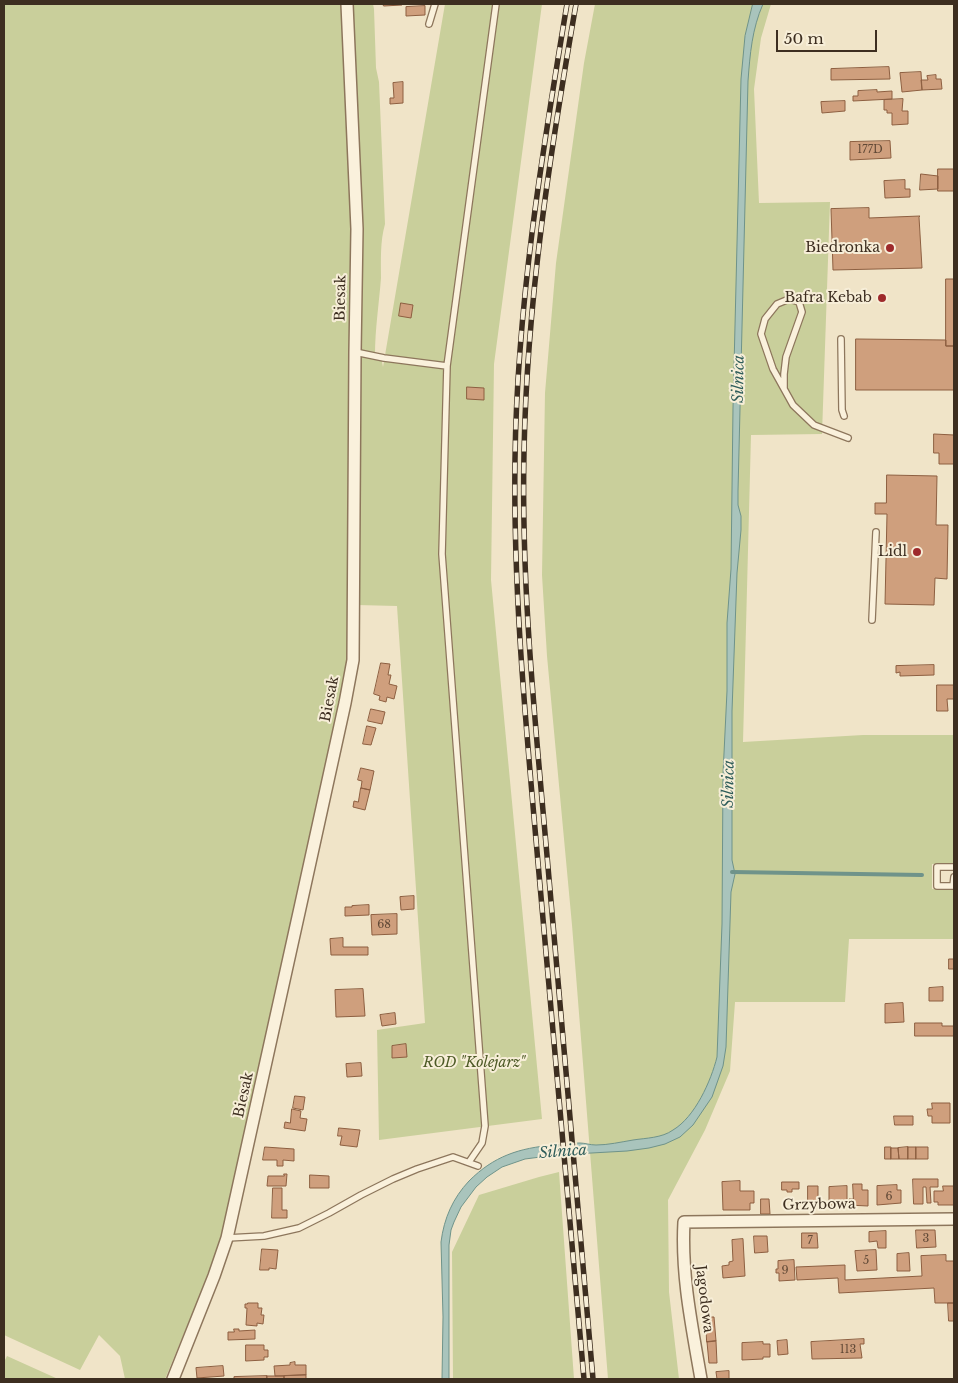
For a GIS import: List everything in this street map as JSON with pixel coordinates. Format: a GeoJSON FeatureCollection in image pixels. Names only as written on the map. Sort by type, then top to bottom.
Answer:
{"type":"FeatureCollection","features":[{"type":"Feature","properties":{"kind":"street","name":"Biesak"},"geometry":{"type":"LineString","coordinates":[[173,1379],[227,1238],[353,660],[357,229],[347,4]]}},
{"type":"Feature","properties":{"kind":"street","name":"Grzybowa"},"geometry":{"type":"LineString","coordinates":[[684,1222],[954,1218]]}},
{"type":"Feature","properties":{"kind":"street","name":"Jagodowa"},"geometry":{"type":"LineString","coordinates":[[684,1222],[684,1265],[690,1319],[701,1379]]}},
{"type":"Feature","properties":{"kind":"lane"},"geometry":{"type":"LineString","coordinates":[[429,24],[435,4]]}},
{"type":"Feature","properties":{"kind":"lane"},"geometry":{"type":"LineString","coordinates":[[470,1162],[482,1143],[485,1126],[442,554],[447,366],[496,4]]}},
{"type":"Feature","properties":{"kind":"lane"},"geometry":{"type":"LineString","coordinates":[[784,388],[786,357],[802,312],[799,302],[789,299],[777,304],[765,320],[761,334],[773,369],[793,405],[814,425],[848,438]]}},
{"type":"Feature","properties":{"kind":"lane"},"geometry":{"type":"LineString","coordinates":[[842,339],[842,410],[844,416]]}},
{"type":"Feature","properties":{"kind":"lane"},"geometry":{"type":"LineString","coordinates":[[355,352],[384,358],[447,366]]}},
{"type":"Feature","properties":{"kind":"lane"},"geometry":{"type":"LineString","coordinates":[[872,620],[876,532]]}},
{"type":"Feature","properties":{"kind":"lane"},"geometry":{"type":"LineString","coordinates":[[954,867],[937,867],[937,886],[954,886],[954,877]]}},
{"type":"Feature","properties":{"kind":"lane"},"geometry":{"type":"LineString","coordinates":[[227,1238],[264,1236],[299,1228],[361,1195],[417,1169],[453,1157],[478,1166]]}},
{"type":"Feature","properties":{"kind":"green space","name":"ROD \"Kolejarz\""},"geometry":{"type":"Polygon","coordinates":[[[4,4],[342,4],[358,371],[352,4],[373,4],[374,9],[385,224],[375,356],[381,357],[383,367],[445,4],[542,4],[494,364],[491,580],[542,1119],[379,1140],[377,1030],[425,1023],[397,606],[357,605],[349,659],[313,831],[256,1078],[223,1233],[210,1271],[165,1379],[125,1379],[120,1356],[99,1335],[80,1370],[4,1335],[4,4]]]}},
{"type":"Feature","properties":{"kind":"green space"},"geometry":{"type":"Polygon","coordinates":[[[595,4],[771,4],[761,38],[754,89],[759,203],[830,202],[822,434],[751,435],[743,742],[863,735],[954,735],[954,865],[932,864],[932,889],[954,890],[954,939],[849,939],[845,1002],[735,1002],[730,1071],[705,1130],[668,1200],[669,1292],[679,1379],[608,1379],[572,925],[547,656],[542,575],[545,393],[556,263],[584,63],[595,4]]]}},
{"type":"Feature","properties":{"kind":"green space"},"geometry":{"type":"Polygon","coordinates":[[[559,1172],[574,1379],[453,1379],[452,1252],[479,1195],[559,1172]]]}},
{"type":"Feature","properties":{"kind":"green space"},"geometry":{"type":"Polygon","coordinates":[[[7,1356],[58,1379],[4,1379],[4,1362],[7,1356]]]}},
{"type":"Feature","properties":{"kind":"water","name":"Silnica"},"geometry":{"type":"Polygon","coordinates":[[[753,4],[763,4],[754,32],[748,81],[738,491],[741,530],[737,573],[732,711],[732,860],[735,874],[731,892],[726,1047],[723,1066],[712,1097],[693,1125],[680,1137],[665,1144],[649,1148],[525,1159],[502,1167],[476,1187],[461,1207],[451,1230],[449,1245],[449,1379],[442,1379],[441,1242],[444,1225],[450,1209],[463,1188],[478,1172],[488,1165],[498,1159],[529,1148],[571,1143],[610,1144],[669,1133],[681,1124],[695,1108],[711,1077],[717,1057],[722,924],[727,623],[731,569],[741,79],[745,36],[753,4]]]}},
{"type":"Feature","properties":{"kind":"pier"},"geometry":{"type":"Polygon","coordinates":[[[577,1141],[578,1157],[560,1158],[559,1142],[577,1141]]]}},
{"type":"Feature","properties":{"kind":"building"},"geometry":{"type":"Polygon","coordinates":[[[383,4],[401,4],[402,5],[384,6],[383,4]]]}},
{"type":"Feature","properties":{"kind":"building"},"geometry":{"type":"Polygon","coordinates":[[[425,6],[425,15],[406,16],[406,7],[425,6]]]}},
{"type":"Feature","properties":{"kind":"building"},"geometry":{"type":"Polygon","coordinates":[[[889,67],[890,79],[831,80],[831,69],[889,67]]]}},
{"type":"Feature","properties":{"kind":"building"},"geometry":{"type":"Polygon","coordinates":[[[921,72],[922,90],[902,92],[900,73],[921,72]]]}},
{"type":"Feature","properties":{"kind":"building"},"geometry":{"type":"Polygon","coordinates":[[[936,75],[936,79],[941,79],[942,89],[922,90],[921,80],[928,80],[927,76],[936,75]]]}},
{"type":"Feature","properties":{"kind":"building"},"geometry":{"type":"Polygon","coordinates":[[[403,82],[403,103],[390,104],[390,98],[394,98],[393,83],[403,82]]]}},
{"type":"Feature","properties":{"kind":"building"},"geometry":{"type":"Polygon","coordinates":[[[877,90],[877,92],[892,91],[892,99],[853,101],[853,96],[858,96],[858,91],[877,90]]]}},
{"type":"Feature","properties":{"kind":"building"},"geometry":{"type":"Polygon","coordinates":[[[903,99],[902,111],[908,111],[908,124],[892,125],[892,113],[887,113],[887,110],[884,110],[884,100],[903,99]]]}},
{"type":"Feature","properties":{"kind":"building"},"geometry":{"type":"Polygon","coordinates":[[[845,101],[845,111],[822,113],[821,102],[845,101]]]}},
{"type":"Feature","properties":{"kind":"building"},"geometry":{"type":"Polygon","coordinates":[[[890,141],[891,158],[850,160],[850,142],[890,141]]]}},
{"type":"Feature","properties":{"kind":"building"},"geometry":{"type":"Polygon","coordinates":[[[938,169],[954,169],[954,191],[938,191],[938,169]]]}},
{"type":"Feature","properties":{"kind":"building"},"geometry":{"type":"Polygon","coordinates":[[[921,174],[938,176],[938,189],[920,190],[921,174]]]}},
{"type":"Feature","properties":{"kind":"building"},"geometry":{"type":"Polygon","coordinates":[[[905,180],[905,189],[910,189],[910,197],[885,198],[884,181],[905,180]]]}},
{"type":"Feature","properties":{"kind":"building"},"geometry":{"type":"Polygon","coordinates":[[[869,208],[869,218],[920,216],[922,268],[833,270],[831,209],[869,208]]]}},
{"type":"Feature","properties":{"kind":"building"},"geometry":{"type":"Polygon","coordinates":[[[946,279],[954,279],[954,346],[946,346],[946,279]]]}},
{"type":"Feature","properties":{"kind":"building"},"geometry":{"type":"Polygon","coordinates":[[[401,303],[413,305],[411,318],[399,316],[401,303]]]}},
{"type":"Feature","properties":{"kind":"building"},"geometry":{"type":"Polygon","coordinates":[[[856,339],[946,340],[946,346],[954,346],[954,390],[856,390],[856,339]]]}},
{"type":"Feature","properties":{"kind":"building"},"geometry":{"type":"Polygon","coordinates":[[[467,387],[484,388],[484,400],[467,399],[467,387]]]}},
{"type":"Feature","properties":{"kind":"building"},"geometry":{"type":"Polygon","coordinates":[[[934,434],[954,435],[954,464],[939,464],[939,453],[934,453],[934,434]]]}},
{"type":"Feature","properties":{"kind":"building","name":"Lidl"},"geometry":{"type":"Polygon","coordinates":[[[887,475],[937,476],[936,525],[948,525],[947,579],[935,578],[934,605],[885,604],[887,514],[875,514],[875,503],[886,503],[887,475]]]}},
{"type":"Feature","properties":{"kind":"building"},"geometry":{"type":"Polygon","coordinates":[[[381,663],[390,664],[388,675],[391,675],[389,684],[397,686],[394,699],[387,697],[386,702],[379,700],[380,696],[374,694],[381,663]]]}},
{"type":"Feature","properties":{"kind":"building"},"geometry":{"type":"Polygon","coordinates":[[[934,665],[934,675],[900,676],[900,672],[896,673],[896,666],[934,665]]]}},
{"type":"Feature","properties":{"kind":"building"},"geometry":{"type":"Polygon","coordinates":[[[937,685],[954,685],[954,699],[947,699],[948,711],[937,711],[937,685]]]}},
{"type":"Feature","properties":{"kind":"building"},"geometry":{"type":"Polygon","coordinates":[[[371,709],[385,712],[382,724],[368,721],[371,709]]]}},
{"type":"Feature","properties":{"kind":"building"},"geometry":{"type":"Polygon","coordinates":[[[367,726],[376,728],[371,745],[363,744],[367,726]]]}},
{"type":"Feature","properties":{"kind":"building"},"geometry":{"type":"Polygon","coordinates":[[[361,768],[374,771],[370,790],[361,788],[362,781],[358,780],[361,768]]]}},
{"type":"Feature","properties":{"kind":"building"},"geometry":{"type":"Polygon","coordinates":[[[361,788],[370,790],[365,810],[353,807],[354,801],[358,802],[361,788]]]}},
{"type":"Feature","properties":{"kind":"building"},"geometry":{"type":"Polygon","coordinates":[[[414,896],[414,909],[401,910],[400,897],[414,896]]]}},
{"type":"Feature","properties":{"kind":"building"},"geometry":{"type":"Polygon","coordinates":[[[369,905],[369,915],[345,916],[345,907],[369,905]]]}},
{"type":"Feature","properties":{"kind":"building"},"geometry":{"type":"Polygon","coordinates":[[[397,914],[397,934],[372,935],[371,915],[397,914]]]}},
{"type":"Feature","properties":{"kind":"building"},"geometry":{"type":"Polygon","coordinates":[[[343,938],[343,947],[368,947],[368,955],[331,955],[330,939],[343,938]]]}},
{"type":"Feature","properties":{"kind":"building"},"geometry":{"type":"Polygon","coordinates":[[[949,959],[954,959],[954,969],[949,969],[949,959]]]}},
{"type":"Feature","properties":{"kind":"building"},"geometry":{"type":"Polygon","coordinates":[[[943,987],[943,1001],[929,1001],[929,988],[943,987]]]}},
{"type":"Feature","properties":{"kind":"building"},"geometry":{"type":"Polygon","coordinates":[[[363,989],[365,1016],[336,1017],[335,990],[363,989]]]}},
{"type":"Feature","properties":{"kind":"building"},"geometry":{"type":"Polygon","coordinates":[[[903,1003],[904,1022],[885,1023],[885,1004],[903,1003]]]}},
{"type":"Feature","properties":{"kind":"building"},"geometry":{"type":"Polygon","coordinates":[[[395,1013],[396,1024],[382,1026],[380,1015],[395,1013]]]}},
{"type":"Feature","properties":{"kind":"building"},"geometry":{"type":"Polygon","coordinates":[[[915,1023],[942,1023],[942,1026],[954,1026],[954,1036],[915,1036],[915,1023]]]}},
{"type":"Feature","properties":{"kind":"building"},"geometry":{"type":"Polygon","coordinates":[[[406,1044],[407,1057],[392,1058],[392,1046],[406,1044]]]}},
{"type":"Feature","properties":{"kind":"building"},"geometry":{"type":"Polygon","coordinates":[[[361,1063],[362,1076],[347,1077],[346,1064],[361,1063]]]}},
{"type":"Feature","properties":{"kind":"building"},"geometry":{"type":"Polygon","coordinates":[[[295,1096],[305,1097],[303,1110],[293,1108],[295,1096]]]}},
{"type":"Feature","properties":{"kind":"building"},"geometry":{"type":"Polygon","coordinates":[[[932,1103],[950,1103],[950,1123],[932,1123],[932,1116],[928,1116],[927,1109],[932,1109],[932,1103]]]}},
{"type":"Feature","properties":{"kind":"building"},"geometry":{"type":"Polygon","coordinates":[[[292,1109],[301,1111],[300,1118],[307,1119],[305,1131],[284,1128],[285,1122],[290,1123],[292,1109]]]}},
{"type":"Feature","properties":{"kind":"building"},"geometry":{"type":"Polygon","coordinates":[[[894,1116],[913,1116],[913,1125],[895,1125],[894,1116]]]}},
{"type":"Feature","properties":{"kind":"building"},"geometry":{"type":"Polygon","coordinates":[[[339,1128],[360,1130],[357,1147],[340,1145],[342,1136],[338,1136],[339,1128]]]}},
{"type":"Feature","properties":{"kind":"building"},"geometry":{"type":"Polygon","coordinates":[[[265,1147],[294,1149],[294,1161],[283,1160],[283,1166],[277,1166],[277,1160],[263,1160],[265,1147]]]}},
{"type":"Feature","properties":{"kind":"building"},"geometry":{"type":"Polygon","coordinates":[[[885,1147],[891,1147],[891,1159],[885,1159],[885,1147]]]}},
{"type":"Feature","properties":{"kind":"building"},"geometry":{"type":"Polygon","coordinates":[[[908,1147],[908,1159],[899,1159],[898,1148],[908,1147]]]}},
{"type":"Feature","properties":{"kind":"building"},"geometry":{"type":"Polygon","coordinates":[[[908,1147],[916,1147],[916,1159],[908,1159],[908,1147]]]}},
{"type":"Feature","properties":{"kind":"building"},"geometry":{"type":"Polygon","coordinates":[[[916,1147],[928,1147],[928,1159],[916,1159],[916,1147]]]}},
{"type":"Feature","properties":{"kind":"building"},"geometry":{"type":"Polygon","coordinates":[[[891,1148],[898,1148],[899,1159],[891,1159],[891,1148]]]}},
{"type":"Feature","properties":{"kind":"building"},"geometry":{"type":"Polygon","coordinates":[[[284,1174],[287,1174],[286,1186],[267,1186],[268,1176],[284,1176],[284,1174]]]}},
{"type":"Feature","properties":{"kind":"building"},"geometry":{"type":"Polygon","coordinates":[[[310,1175],[329,1176],[329,1188],[310,1188],[310,1175]]]}},
{"type":"Feature","properties":{"kind":"building"},"geometry":{"type":"Polygon","coordinates":[[[913,1179],[938,1179],[938,1187],[930,1187],[931,1203],[927,1203],[926,1187],[923,1187],[923,1204],[914,1204],[913,1179]]]}},
{"type":"Feature","properties":{"kind":"building"},"geometry":{"type":"Polygon","coordinates":[[[740,1181],[740,1191],[754,1191],[754,1203],[750,1203],[750,1210],[723,1210],[722,1182],[740,1181]]]}},
{"type":"Feature","properties":{"kind":"building"},"geometry":{"type":"Polygon","coordinates":[[[782,1182],[799,1182],[799,1189],[792,1189],[792,1192],[782,1190],[782,1182]]]}},
{"type":"Feature","properties":{"kind":"building"},"geometry":{"type":"Polygon","coordinates":[[[853,1184],[862,1184],[862,1190],[868,1190],[868,1206],[848,1205],[849,1199],[853,1199],[853,1184]]]}},
{"type":"Feature","properties":{"kind":"building"},"geometry":{"type":"Polygon","coordinates":[[[897,1185],[897,1190],[901,1190],[901,1203],[877,1205],[877,1186],[897,1185]]]}},
{"type":"Feature","properties":{"kind":"building"},"geometry":{"type":"Polygon","coordinates":[[[808,1186],[818,1186],[818,1203],[808,1203],[808,1186]]]}},
{"type":"Feature","properties":{"kind":"building"},"geometry":{"type":"Polygon","coordinates":[[[847,1186],[847,1205],[829,1205],[829,1187],[847,1186]]]}},
{"type":"Feature","properties":{"kind":"building"},"geometry":{"type":"Polygon","coordinates":[[[943,1186],[954,1186],[954,1205],[938,1205],[938,1202],[934,1202],[934,1191],[943,1191],[943,1186]]]}},
{"type":"Feature","properties":{"kind":"building"},"geometry":{"type":"Polygon","coordinates":[[[273,1188],[282,1188],[282,1210],[287,1210],[287,1218],[272,1218],[273,1188]]]}},
{"type":"Feature","properties":{"kind":"building"},"geometry":{"type":"Polygon","coordinates":[[[761,1199],[769,1199],[770,1214],[761,1214],[761,1199]]]}},
{"type":"Feature","properties":{"kind":"building"},"geometry":{"type":"Polygon","coordinates":[[[916,1230],[935,1230],[936,1247],[917,1248],[916,1230]]]}},
{"type":"Feature","properties":{"kind":"building"},"geometry":{"type":"Polygon","coordinates":[[[886,1231],[886,1248],[878,1248],[877,1241],[869,1242],[869,1232],[886,1231]]]}},
{"type":"Feature","properties":{"kind":"building"},"geometry":{"type":"Polygon","coordinates":[[[802,1233],[817,1233],[818,1248],[802,1248],[802,1233]]]}},
{"type":"Feature","properties":{"kind":"building"},"geometry":{"type":"Polygon","coordinates":[[[754,1236],[767,1236],[768,1252],[755,1253],[754,1236]]]}},
{"type":"Feature","properties":{"kind":"building"},"geometry":{"type":"Polygon","coordinates":[[[743,1239],[745,1276],[723,1278],[722,1266],[729,1265],[729,1262],[733,1261],[732,1240],[743,1239]]]}},
{"type":"Feature","properties":{"kind":"building"},"geometry":{"type":"Polygon","coordinates":[[[262,1249],[278,1250],[276,1269],[260,1270],[262,1249]]]}},
{"type":"Feature","properties":{"kind":"building"},"geometry":{"type":"Polygon","coordinates":[[[876,1250],[877,1270],[857,1271],[855,1251],[876,1250]]]}},
{"type":"Feature","properties":{"kind":"building"},"geometry":{"type":"Polygon","coordinates":[[[909,1253],[910,1271],[897,1271],[897,1254],[909,1253]]]}},
{"type":"Feature","properties":{"kind":"building"},"geometry":{"type":"Polygon","coordinates":[[[946,1255],[946,1261],[954,1261],[954,1303],[935,1303],[934,1288],[839,1293],[838,1278],[797,1280],[796,1267],[845,1265],[845,1280],[922,1276],[921,1256],[946,1255]]]}},
{"type":"Feature","properties":{"kind":"building"},"geometry":{"type":"Polygon","coordinates":[[[794,1260],[795,1280],[779,1281],[779,1273],[776,1273],[778,1261],[794,1260]]]}},
{"type":"Feature","properties":{"kind":"building"},"geometry":{"type":"Polygon","coordinates":[[[258,1303],[258,1308],[262,1308],[261,1315],[264,1315],[263,1324],[257,1323],[257,1326],[246,1325],[247,1308],[245,1308],[245,1304],[258,1303]]]}},
{"type":"Feature","properties":{"kind":"building"},"geometry":{"type":"Polygon","coordinates":[[[948,1303],[954,1303],[954,1321],[949,1321],[948,1303]]]}},
{"type":"Feature","properties":{"kind":"building"},"geometry":{"type":"Polygon","coordinates":[[[706,1317],[714,1317],[716,1341],[707,1342],[706,1317]]]}},
{"type":"Feature","properties":{"kind":"building"},"geometry":{"type":"Polygon","coordinates":[[[234,1329],[239,1329],[239,1331],[255,1330],[255,1339],[228,1340],[228,1332],[234,1332],[234,1329]]]}},
{"type":"Feature","properties":{"kind":"building"},"geometry":{"type":"Polygon","coordinates":[[[864,1339],[864,1344],[860,1344],[862,1358],[812,1359],[811,1342],[864,1339]]]}},
{"type":"Feature","properties":{"kind":"building"},"geometry":{"type":"Polygon","coordinates":[[[787,1340],[788,1354],[778,1355],[777,1341],[787,1340]]]}},
{"type":"Feature","properties":{"kind":"building"},"geometry":{"type":"Polygon","coordinates":[[[716,1341],[717,1363],[709,1363],[707,1342],[716,1341]]]}},
{"type":"Feature","properties":{"kind":"building"},"geometry":{"type":"Polygon","coordinates":[[[763,1342],[763,1344],[770,1344],[770,1357],[742,1360],[742,1343],[763,1342]]]}},
{"type":"Feature","properties":{"kind":"building"},"geometry":{"type":"Polygon","coordinates":[[[246,1345],[264,1345],[264,1350],[268,1350],[268,1357],[264,1357],[264,1360],[246,1361],[246,1345]]]}},
{"type":"Feature","properties":{"kind":"building"},"geometry":{"type":"Polygon","coordinates":[[[295,1362],[295,1365],[306,1365],[306,1375],[275,1376],[274,1366],[290,1365],[290,1363],[295,1362]]]}},
{"type":"Feature","properties":{"kind":"building"},"geometry":{"type":"Polygon","coordinates":[[[223,1366],[224,1376],[197,1378],[196,1368],[223,1366]]]}},
{"type":"Feature","properties":{"kind":"building"},"geometry":{"type":"Polygon","coordinates":[[[729,1371],[729,1379],[717,1379],[716,1372],[729,1371]]]}},
{"type":"Feature","properties":{"kind":"building"},"geometry":{"type":"Polygon","coordinates":[[[306,1375],[306,1379],[284,1379],[284,1376],[306,1375]]]}},
{"type":"Feature","properties":{"kind":"building"},"geometry":{"type":"Polygon","coordinates":[[[267,1376],[284,1376],[284,1379],[267,1379],[267,1376]]]}},
{"type":"Feature","properties":{"kind":"building"},"geometry":{"type":"Polygon","coordinates":[[[267,1376],[267,1379],[234,1379],[234,1377],[267,1376]]]}},
{"type":"Feature","properties":{"kind":"waterway"},"geometry":{"type":"LineString","coordinates":[[732,872],[922,875]]}},
{"type":"Feature","properties":{"kind":"railway"},"geometry":{"type":"LineString","coordinates":[[567,4],[532,230],[520,344],[515,459],[515,511],[516,563],[526,719],[584,1379]]}},
{"type":"Feature","properties":{"kind":"railway"},"geometry":{"type":"LineString","coordinates":[[576,4],[557,116],[535,283],[526,395],[524,504],[527,608],[534,712],[593,1379]]}},
{"type":"Feature","properties":{"kind":"place","name":"Biedronka"},"geometry":{"type":"Point","coordinates":[890,248]}},
{"type":"Feature","properties":{"kind":"place","name":"Bafra Kebab"},"geometry":{"type":"Point","coordinates":[882,298]}},
{"type":"Feature","properties":{"kind":"place","name":"Lidl"},"geometry":{"type":"Point","coordinates":[917,552]}}]}
